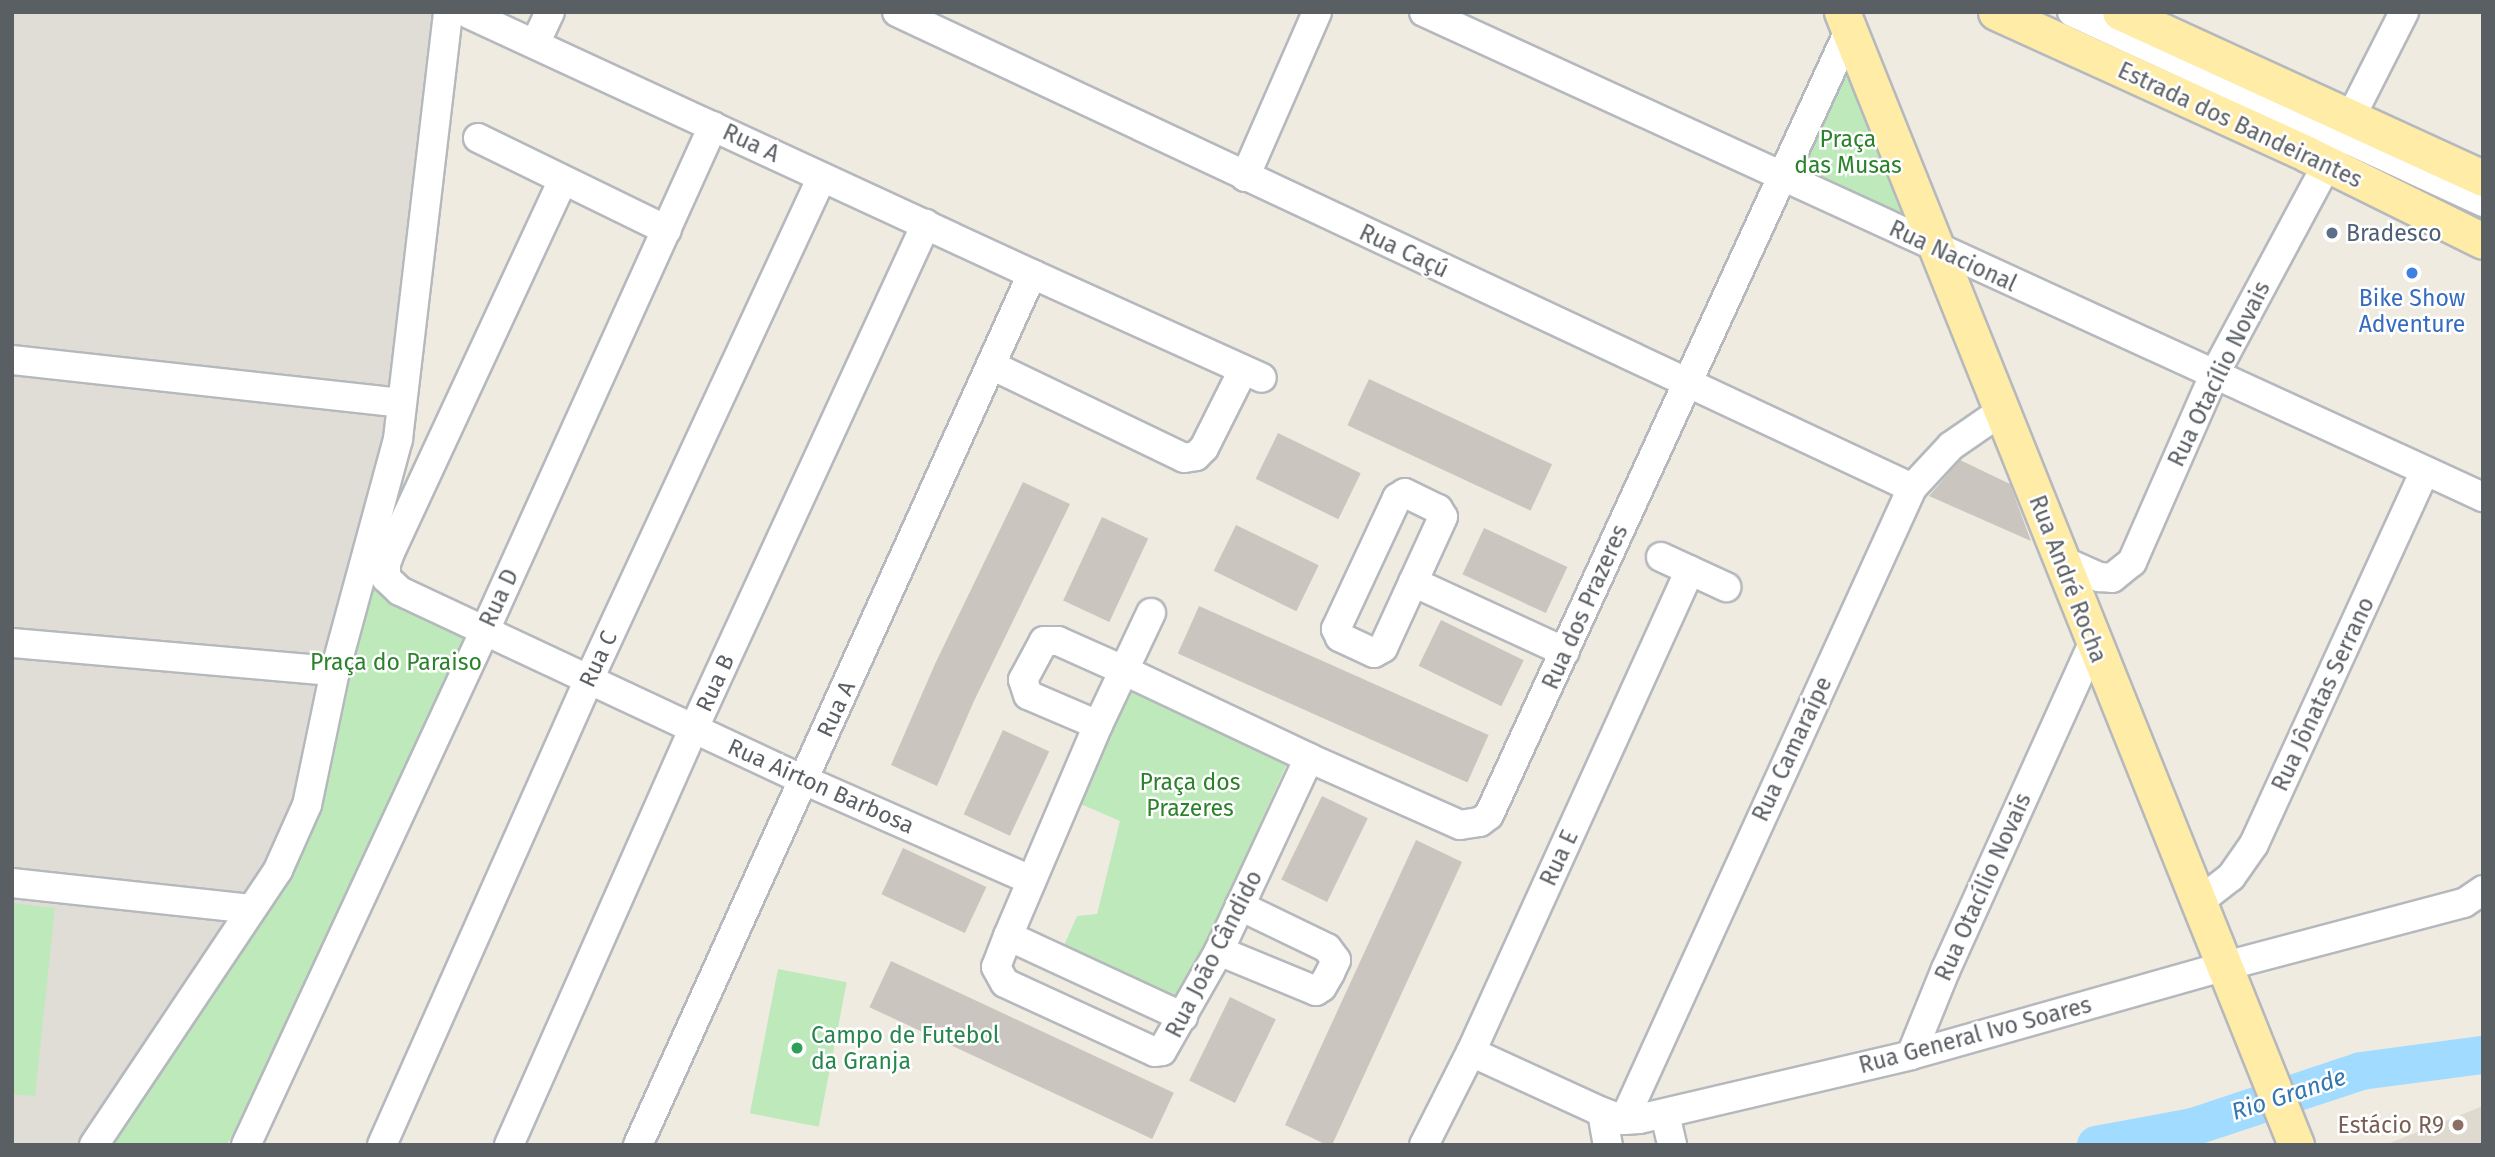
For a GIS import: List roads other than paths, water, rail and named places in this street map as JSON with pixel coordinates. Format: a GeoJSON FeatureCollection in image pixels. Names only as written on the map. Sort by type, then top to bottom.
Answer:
{"type":"FeatureCollection","features":[{"type":"Feature","properties":{"kind":"main road","name":"Estrada dos Bandeirantes"},"geometry":{"type":"LineString","coordinates":[[1996,12],[2338,143],[2483,178]]}},
{"type":"Feature","properties":{"kind":"main road","name":"Estrada dos Bandeirantes"},"geometry":{"type":"LineString","coordinates":[[2120,12],[2338,143],[2483,241]]}},
{"type":"Feature","properties":{"kind":"main road","name":"Rua André Rocha"},"geometry":{"type":"LineString","coordinates":[[1845,22],[2295,1143]]}},
{"type":"Feature","properties":{"kind":"street"},"geometry":{"type":"LineString","coordinates":[[535,44],[550,12]]}},
{"type":"Feature","properties":{"kind":"street","name":"Rua Caçú"},"geometry":{"type":"LineString","coordinates":[[897,12],[1912,488]]}},
{"type":"Feature","properties":{"kind":"street"},"geometry":{"type":"LineString","coordinates":[[1245,177],[1317,12]]}},
{"type":"Feature","properties":{"kind":"street","name":"Rua Nacional"},"geometry":{"type":"LineString","coordinates":[[1424,12],[1938,250],[2483,497]]}},
{"type":"Feature","properties":{"kind":"street"},"geometry":{"type":"LineString","coordinates":[[2034,12],[2338,143],[2483,202]]}},
{"type":"Feature","properties":{"kind":"street"},"geometry":{"type":"LineString","coordinates":[[2071,12],[2338,143],[2483,223]]}},
{"type":"Feature","properties":{"kind":"street","name":"Rua Otacílio Novais"},"geometry":{"type":"LineString","coordinates":[[2061,560],[2099,577],[2112,578],[2132,562],[2214,375],[2338,143],[2404,12]]}},
{"type":"Feature","properties":{"kind":"street"},"geometry":{"type":"LineString","coordinates":[[94,1145],[278,870],[307,805],[335,671],[393,466],[458,13]]}},
{"type":"Feature","properties":{"kind":"street","name":"Rua A"},"geometry":{"type":"LineString","coordinates":[[458,13],[535,44],[1253,374],[1204,448],[1196,456],[1184,458],[993,366]]}},
{"type":"Feature","properties":{"kind":"street","name":"Rua dos Prazeres"},"geometry":{"type":"LineString","coordinates":[[1098,725],[1028,695],[1023,680],[1039,646],[1051,639],[1461,825],[1480,822],[1494,806],[1565,652],[1781,176],[1845,22]]}},
{"type":"Feature","properties":{"kind":"street","name":"Rua D"},"geometry":{"type":"LineString","coordinates":[[246,1145],[486,628],[713,126]]}},
{"type":"Feature","properties":{"kind":"street"},"geometry":{"type":"LineString","coordinates":[[478,138],[562,182],[667,230]]}},
{"type":"Feature","properties":{"kind":"street","name":"Rua C"},"geometry":{"type":"LineString","coordinates":[[382,1145],[590,677],[822,177]]}},
{"type":"Feature","properties":{"kind":"street","name":"Rua Airton Barbosa"},"geometry":{"type":"LineString","coordinates":[[562,182],[391,550],[385,571],[386,578],[400,591],[486,628],[804,779],[1031,880]]}},
{"type":"Feature","properties":{"kind":"street","name":"Rua B"},"geometry":{"type":"LineString","coordinates":[[509,1145],[694,728],[926,224]]}},
{"type":"Feature","properties":{"kind":"street","name":"Rua A"},"geometry":{"type":"LineString","coordinates":[[638,1145],[993,366],[1032,274]]}},
{"type":"Feature","properties":{"kind":"street"},"geometry":{"type":"LineString","coordinates":[[12,359],[401,403]]}},
{"type":"Feature","properties":{"kind":"street","name":"Rua Camaraípe"},"geometry":{"type":"LineString","coordinates":[[1613,1116],[1912,488],[1951,446],[2003,410]]}},
{"type":"Feature","properties":{"kind":"street","name":"Rua Jônatas Serrano"},"geometry":{"type":"LineString","coordinates":[[2200,901],[2231,877],[2255,844],[2425,471]]}},
{"type":"Feature","properties":{"kind":"street"},"geometry":{"type":"LineString","coordinates":[[1405,493],[1438,509],[1443,517],[1413,582],[1379,652],[1374,653],[1337,634],[1336,629],[1397,498],[1405,493]]}},
{"type":"Feature","properties":{"kind":"street"},"geometry":{"type":"LineString","coordinates":[[1661,557],[1726,587]]}},
{"type":"Feature","properties":{"kind":"street","name":"Rua E"},"geometry":{"type":"LineString","coordinates":[[1424,1145],[1471,1052],[1690,570]]}},
{"type":"Feature","properties":{"kind":"street"},"geometry":{"type":"LineString","coordinates":[[1413,582],[1565,652]]}},
{"type":"Feature","properties":{"kind":"street"},"geometry":{"type":"LineString","coordinates":[[1151,613],[1098,725],[1008,936],[1183,1017]]}},
{"type":"Feature","properties":{"kind":"street"},"geometry":{"type":"LineString","coordinates":[[12,643],[335,671]]}},
{"type":"Feature","properties":{"kind":"street","name":"Rua Otacílio Novais"},"geometry":{"type":"LineString","coordinates":[[1911,1055],[1946,969],[2093,644]]}},
{"type":"Feature","properties":{"kind":"street","name":"Rua João Cândido"},"geometry":{"type":"LineString","coordinates":[[1008,936],[996,967],[1005,983],[1155,1052],[1167,1046],[1219,951],[1309,758]]}},
{"type":"Feature","properties":{"kind":"street"},"geometry":{"type":"LineString","coordinates":[[12,883],[251,909]]}},
{"type":"Feature","properties":{"kind":"street","name":"Rua General Ivo Soares"},"geometry":{"type":"LineString","coordinates":[[1613,1116],[1665,1114],[1911,1055],[2225,966],[2464,903],[2483,890]]}},
{"type":"Feature","properties":{"kind":"street"},"geometry":{"type":"LineString","coordinates":[[1219,951],[1316,991],[1322,987],[1330,973],[1336,960],[1327,948],[1240,906]]}},
{"type":"Feature","properties":{"kind":"street"},"geometry":{"type":"LineString","coordinates":[[1471,1052],[1613,1116],[1608,1145]]}},
{"type":"Feature","properties":{"kind":"street"},"geometry":{"type":"LineString","coordinates":[[1665,1114],[1672,1145]]}},
{"type":"Feature","properties":{"kind":"waterway","name":"Rio Grande"},"geometry":{"type":"LineString","coordinates":[[2096,1145],[2193,1127],[2361,1071],[2483,1055]]}},
{"type":"Feature","properties":{"kind":"place","name":"Bradesco"},"geometry":{"type":"Point","coordinates":[2332,233]}},
{"type":"Feature","properties":{"kind":"place","name":"Bike Show Adventure"},"geometry":{"type":"Point","coordinates":[2412,273]}},
{"type":"Feature","properties":{"kind":"place","name":"Campo de Futebol da Granja"},"geometry":{"type":"Point","coordinates":[797,1048]}},
{"type":"Feature","properties":{"kind":"place","name":"Estácio R9"},"geometry":{"type":"Point","coordinates":[2458,1125]}},
{"type":"Feature","properties":{"kind":"park label","name":"Praça das Musas"},"geometry":{"type":"Point","coordinates":[1848,152]}},
{"type":"Feature","properties":{"kind":"park label","name":"Praça do Paraiso"},"geometry":{"type":"Point","coordinates":[396,662]}},
{"type":"Feature","properties":{"kind":"park label","name":"Praça dos Prazeres"},"geometry":{"type":"Point","coordinates":[1190,795]}}]}
